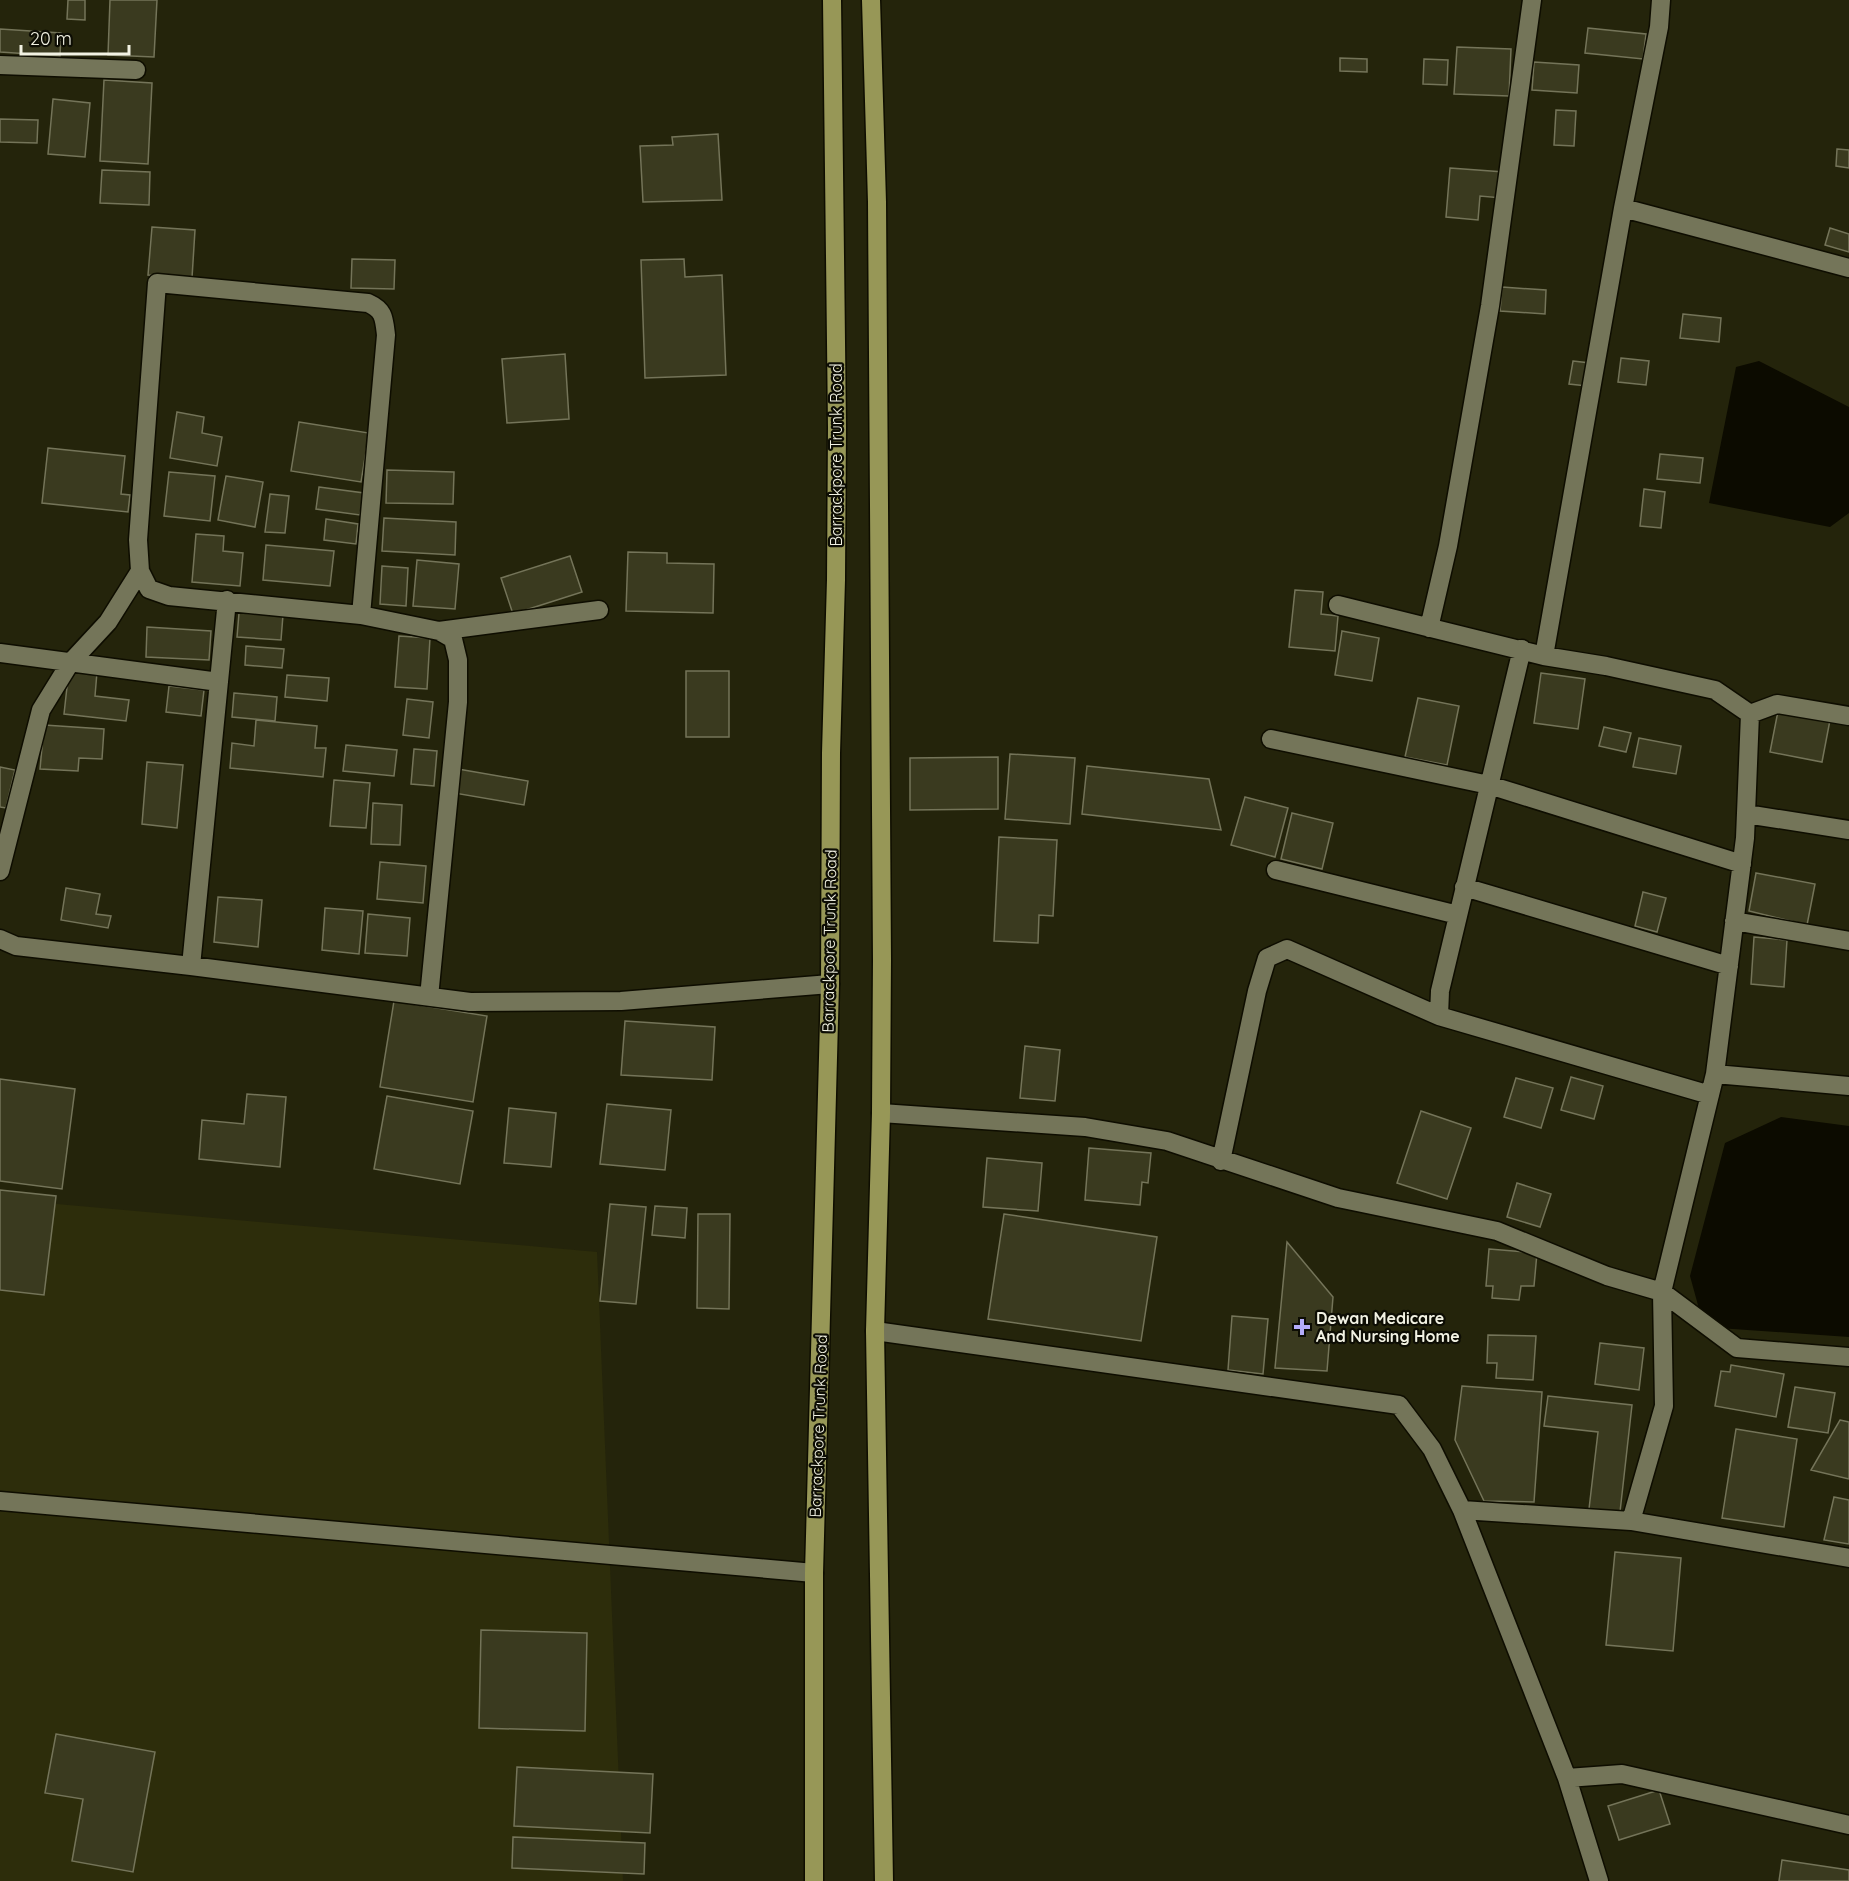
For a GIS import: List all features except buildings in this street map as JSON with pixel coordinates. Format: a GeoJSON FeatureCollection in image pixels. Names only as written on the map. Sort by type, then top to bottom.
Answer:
{"type":"FeatureCollection","features":[{"type":"Feature","properties":{"kind":"main road","name":"Barrackpore Trunk Road"},"geometry":{"type":"LineString","coordinates":[[814,1881],[814,1573],[830,984],[837,439],[832,0]]}},
{"type":"Feature","properties":{"kind":"main road"},"geometry":{"type":"LineString","coordinates":[[871,0],[877,214],[881,1113],[875,1330],[884,1881]]}},
{"type":"Feature","properties":{"kind":"street"},"geometry":{"type":"LineString","coordinates":[[1429,628],[1448,546],[1490,306],[1532,0]]}},
{"type":"Feature","properties":{"kind":"street"},"geometry":{"type":"LineString","coordinates":[[1544,656],[1623,208],[1659,27],[1661,0]]}},
{"type":"Feature","properties":{"kind":"street"},"geometry":{"type":"LineString","coordinates":[[0,65],[136,70]]}},
{"type":"Feature","properties":{"kind":"street"},"geometry":{"type":"LineString","coordinates":[[1623,208],[1849,268]]}},
{"type":"Feature","properties":{"kind":"street"},"geometry":{"type":"LineString","coordinates":[[361,615],[386,335],[384,317],[379,308],[368,303],[157,283],[138,540],[140,571],[149,589],[169,596],[361,615],[439,631],[453,639],[458,660],[458,702],[429,997]]}},
{"type":"Feature","properties":{"kind":"street"},"geometry":{"type":"LineString","coordinates":[[0,871],[41,710],[70,663],[108,622],[140,571]]}},
{"type":"Feature","properties":{"kind":"street"},"geometry":{"type":"LineString","coordinates":[[191,966],[227,600]]}},
{"type":"Feature","properties":{"kind":"street"},"geometry":{"type":"LineString","coordinates":[[1338,605],[1544,656],[1606,666],[1715,690],[1750,714]]}},
{"type":"Feature","properties":{"kind":"street"},"geometry":{"type":"LineString","coordinates":[[439,631],[599,610]]}},
{"type":"Feature","properties":{"kind":"street"},"geometry":{"type":"LineString","coordinates":[[1439,1016],[1440,991],[1522,649]]}},
{"type":"Feature","properties":{"kind":"street"},"geometry":{"type":"LineString","coordinates":[[0,652],[219,682]]}},
{"type":"Feature","properties":{"kind":"street"},"geometry":{"type":"LineString","coordinates":[[1750,714],[1777,704],[1849,716]]}},
{"type":"Feature","properties":{"kind":"street"},"geometry":{"type":"LineString","coordinates":[[1631,1521],[1664,1406],[1662,1292],[1714,1074],[1742,864],[1750,714]]}},
{"type":"Feature","properties":{"kind":"street"},"geometry":{"type":"LineString","coordinates":[[1271,739],[1489,785],[1742,864]]}},
{"type":"Feature","properties":{"kind":"street"},"geometry":{"type":"LineString","coordinates":[[1746,814],[1849,830]]}},
{"type":"Feature","properties":{"kind":"street"},"geometry":{"type":"LineString","coordinates":[[1276,870],[1458,915]]}},
{"type":"Feature","properties":{"kind":"street"},"geometry":{"type":"LineString","coordinates":[[1464,887],[1729,966]]}},
{"type":"Feature","properties":{"kind":"street"},"geometry":{"type":"LineString","coordinates":[[1734,921],[1849,941]]}},
{"type":"Feature","properties":{"kind":"street"},"geometry":{"type":"LineString","coordinates":[[0,939],[16,946],[470,1002],[621,1001],[830,984]]}},
{"type":"Feature","properties":{"kind":"street"},"geometry":{"type":"LineString","coordinates":[[1221,1161],[1257,991],[1267,958],[1287,949],[1439,1016],[1710,1095]]}},
{"type":"Feature","properties":{"kind":"street"},"geometry":{"type":"LineString","coordinates":[[1714,1074],[1849,1086]]}},
{"type":"Feature","properties":{"kind":"street"},"geometry":{"type":"LineString","coordinates":[[881,1113],[1085,1127],[1167,1141],[1221,1161],[1338,1198],[1497,1231],[1607,1276],[1662,1292],[1737,1348],[1849,1357]]}},
{"type":"Feature","properties":{"kind":"street"},"geometry":{"type":"LineString","coordinates":[[875,1330],[1399,1405],[1432,1449],[1462,1510],[1567,1778],[1599,1881]]}},
{"type":"Feature","properties":{"kind":"street"},"geometry":{"type":"LineString","coordinates":[[0,1501],[814,1573]]}},
{"type":"Feature","properties":{"kind":"street"},"geometry":{"type":"LineString","coordinates":[[1462,1510],[1631,1521],[1849,1558]]}},
{"type":"Feature","properties":{"kind":"street"},"geometry":{"type":"LineString","coordinates":[[1567,1778],[1622,1774],[1849,1825]]}},
{"type":"Feature","properties":{"kind":"shaded area"},"geometry":{"type":"Polygon","coordinates":[[[1759,361],[1849,407],[1849,513],[1830,527],[1709,503],[1736,367],[1759,361]]]}},
{"type":"Feature","properties":{"kind":"shaded area"},"geometry":{"type":"Polygon","coordinates":[[[1781,1117],[1849,1126],[1849,1337],[1704,1327],[1690,1276],[1725,1143],[1781,1117]]]}},
{"type":"Feature","properties":{"kind":"shaded area"},"geometry":{"type":"Polygon","coordinates":[[[0,1199],[597,1252],[623,1881],[0,1881],[0,1199]]]}},
{"type":"Feature","properties":{"kind":"place","name":"Dewan Medicare And Nursing Home"},"geometry":{"type":"Point","coordinates":[1302,1327]}}]}
